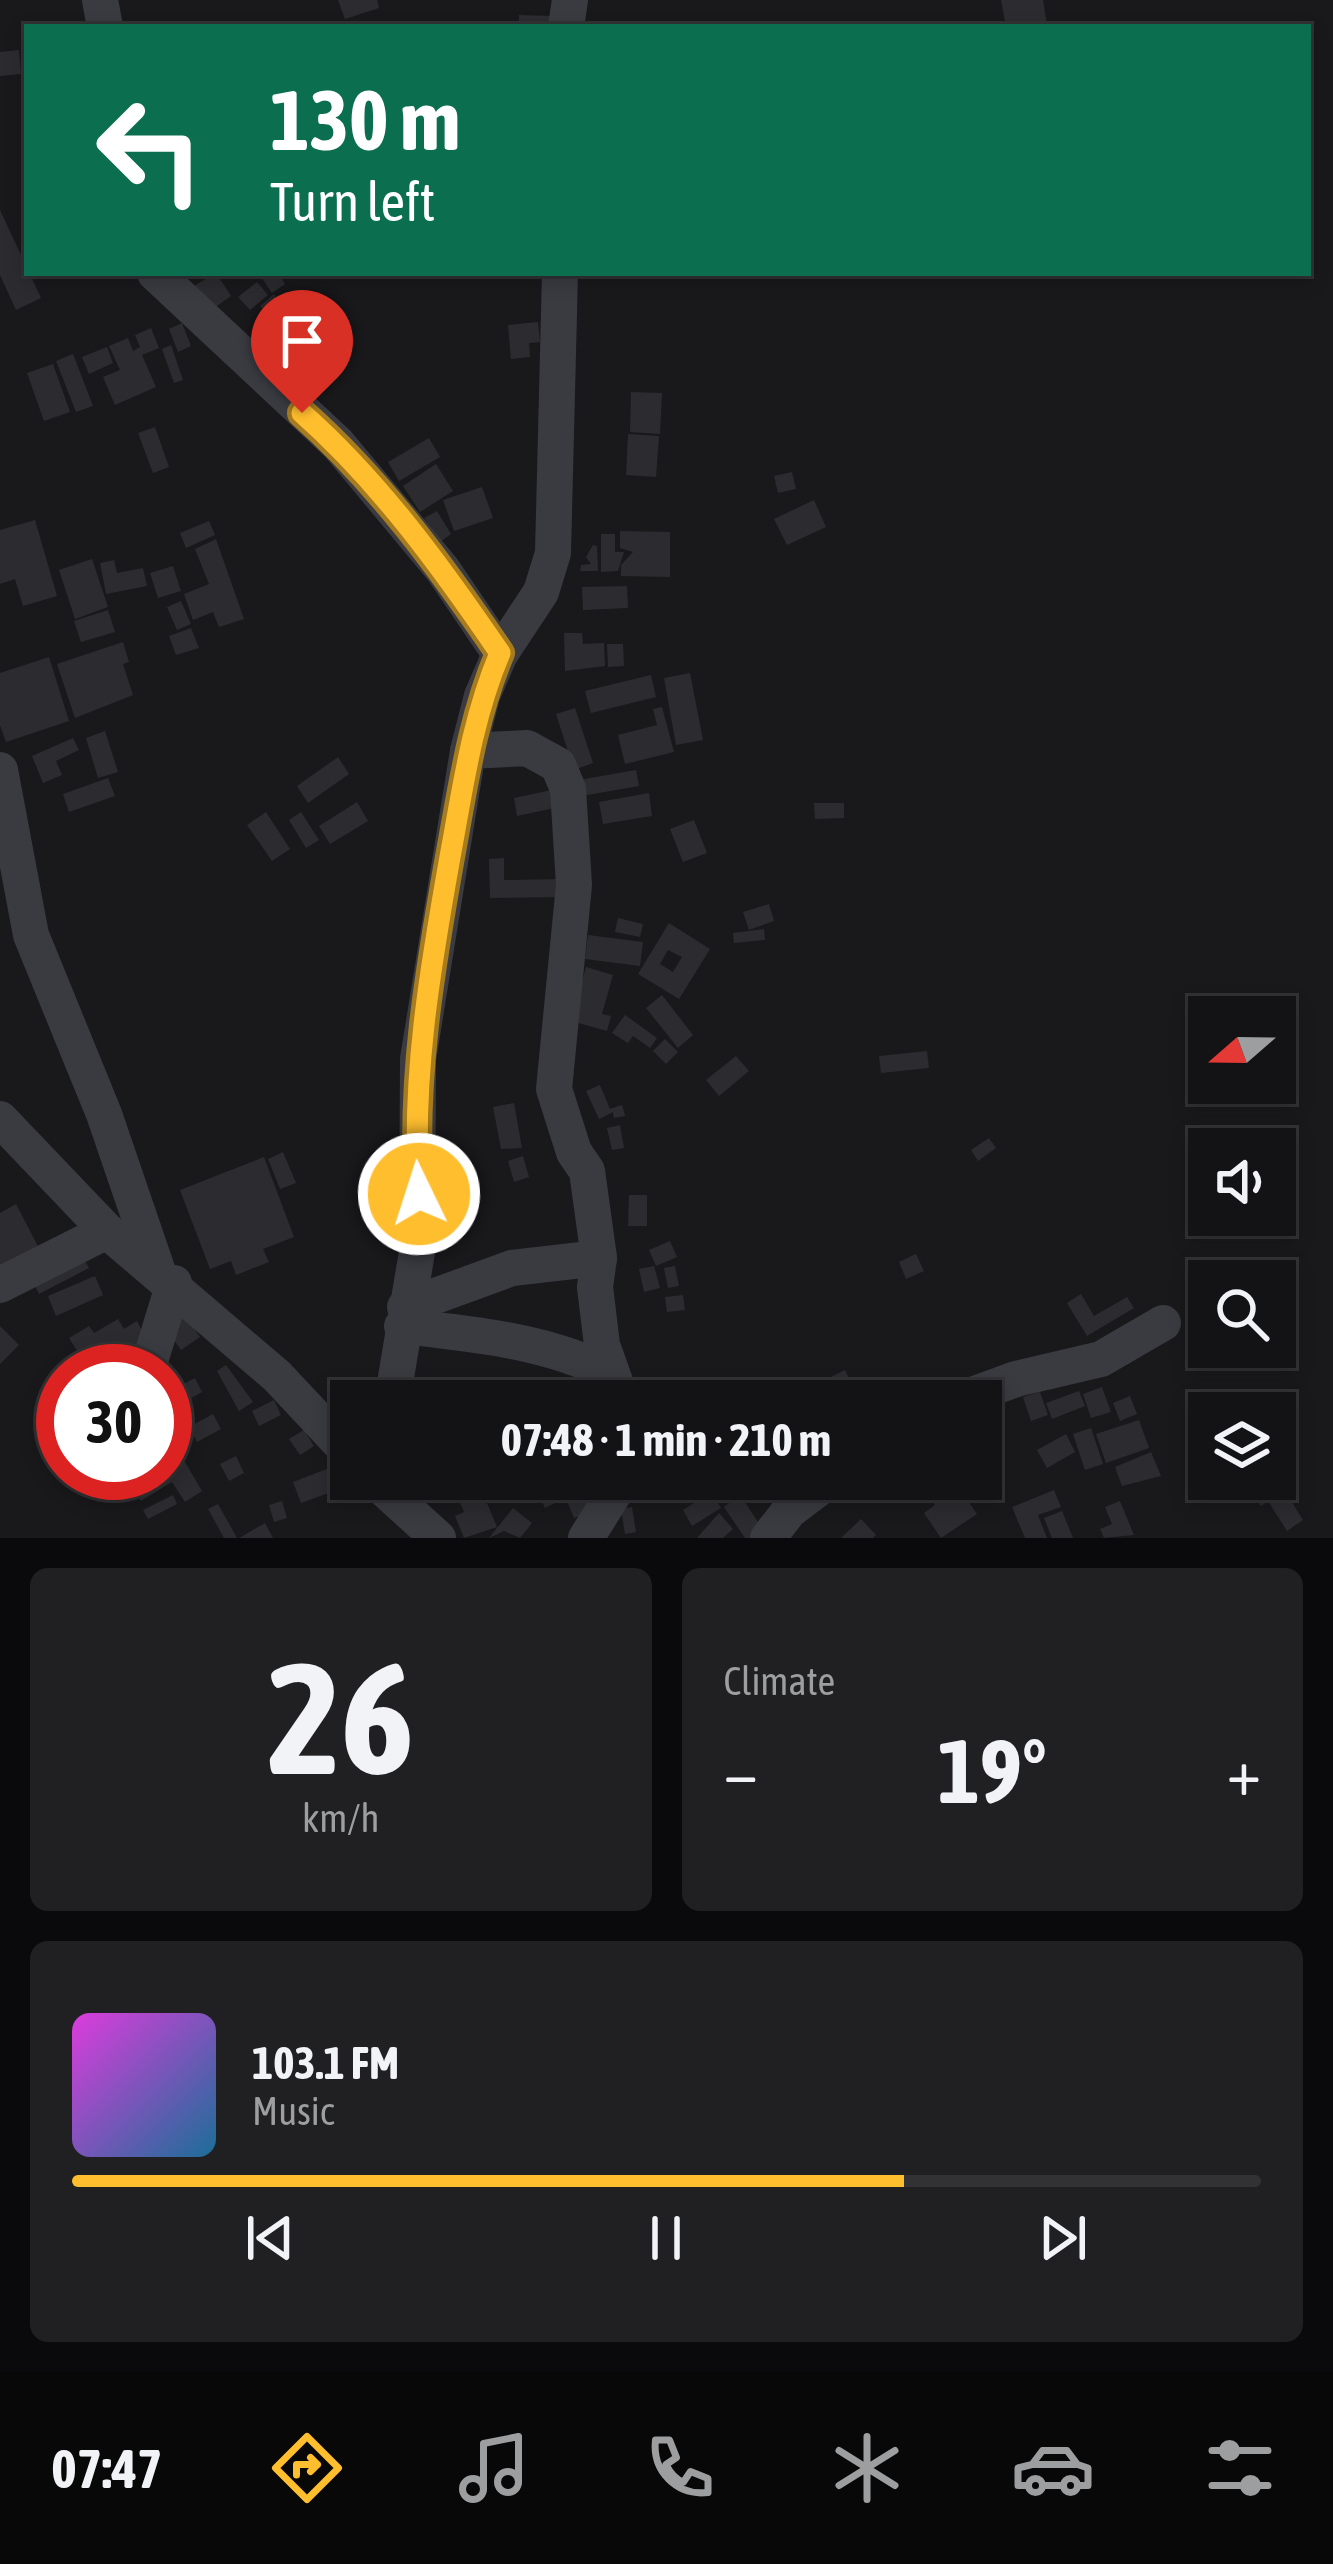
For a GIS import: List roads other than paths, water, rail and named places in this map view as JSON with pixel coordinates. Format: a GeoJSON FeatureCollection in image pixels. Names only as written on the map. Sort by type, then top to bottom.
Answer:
{"type":"FeatureCollection","features":[{"type":"Feature","properties":{"kind":"street"},"geometry":{"type":"LineString","coordinates":[[157,276],[338,445],[443,570],[500,653]]}},
{"type":"Feature","properties":{"kind":"street"},"geometry":{"type":"LineString","coordinates":[[395,1380],[417,1252],[418,1059],[468,751],[500,653],[541,592],[553,553],[560,276]]}},
{"type":"Feature","properties":{"kind":"street"},"geometry":{"type":"LineString","coordinates":[[468,751],[527,748],[557,765],[568,789],[574,885],[554,1089],[574,1152],[587,1171],[599,1258],[597,1306],[615,1380]]}},
{"type":"Feature","properties":{"kind":"street"},"geometry":{"type":"LineString","coordinates":[[0,770],[31,935],[165,1276],[152,1344]]}},
{"type":"Feature","properties":{"kind":"street"},"geometry":{"type":"LineString","coordinates":[[0,1119],[107,1231],[277,1376],[330,1433]]}},
{"type":"Feature","properties":{"kind":"street"},"geometry":{"type":"LineString","coordinates":[[0,1285],[107,1231]]}},
{"type":"Feature","properties":{"kind":"street"},"geometry":{"type":"LineString","coordinates":[[404,1317],[512,1268],[599,1258]]}},
{"type":"Feature","properties":{"kind":"street"},"geometry":{"type":"LineString","coordinates":[[404,1317],[580,1358],[607,1380]]}},
{"type":"Feature","properties":{"kind":"street"},"geometry":{"type":"LineString","coordinates":[[1002,1384],[1100,1359],[1162,1323]]}},
{"type":"Feature","properties":{"kind":"street"},"geometry":{"type":"LineString","coordinates":[[392,1500],[438,1538]]}},
{"type":"Feature","properties":{"kind":"street"},"geometry":{"type":"LineString","coordinates":[[586,1538],[610,1500]]}},
{"type":"Feature","properties":{"kind":"street"},"geometry":{"type":"LineString","coordinates":[[767,1538],[803,1500]]}}]}
